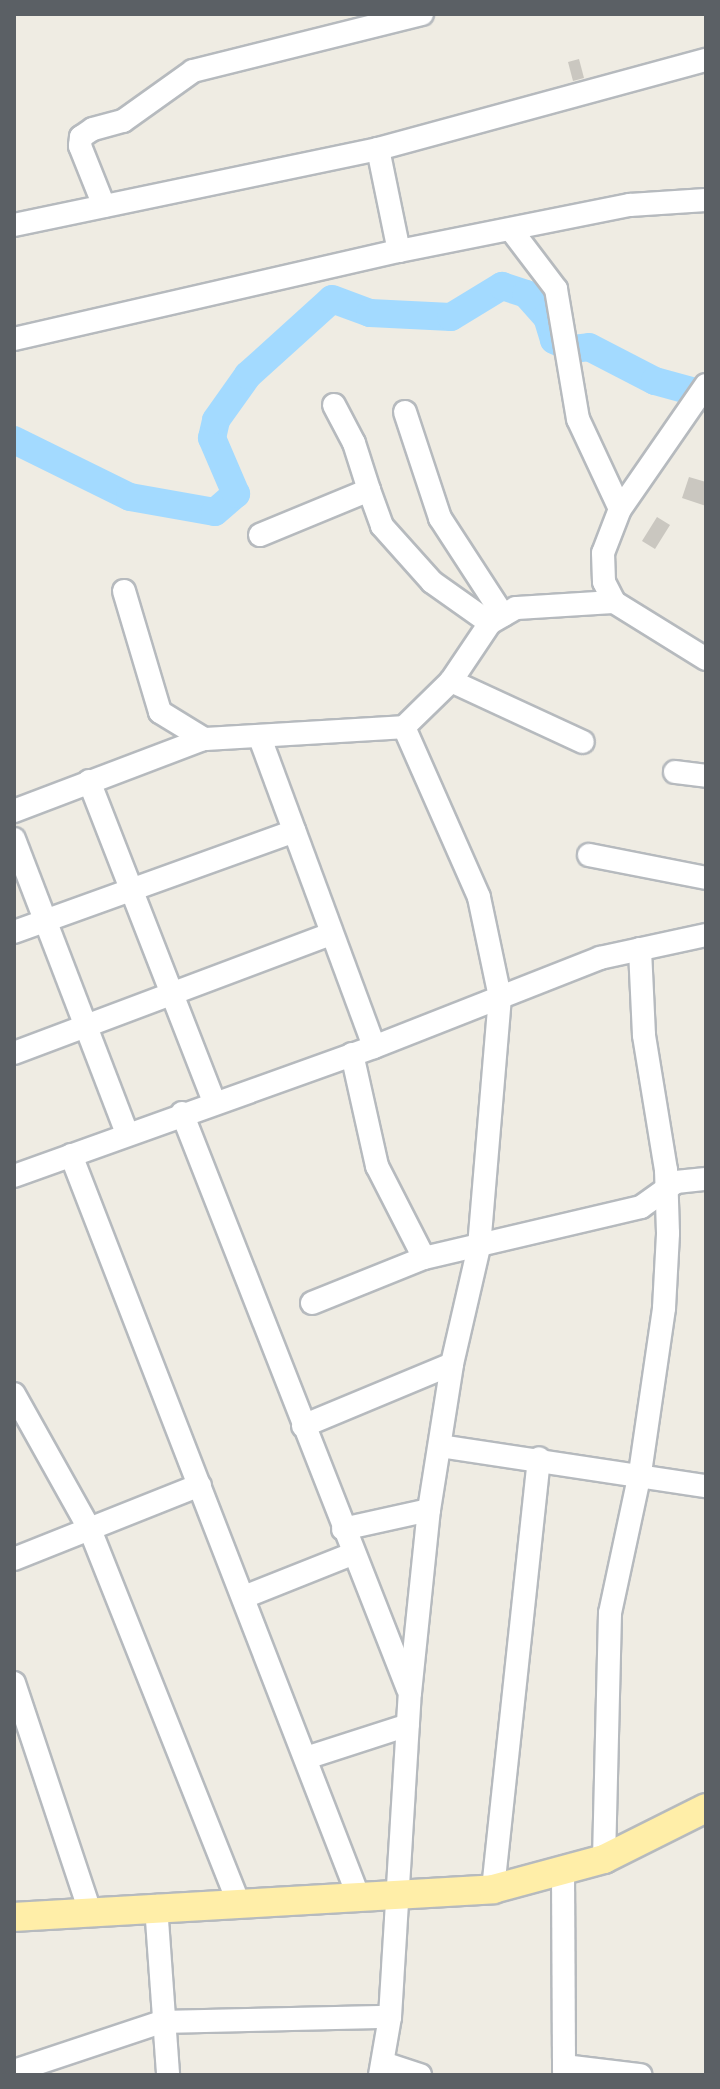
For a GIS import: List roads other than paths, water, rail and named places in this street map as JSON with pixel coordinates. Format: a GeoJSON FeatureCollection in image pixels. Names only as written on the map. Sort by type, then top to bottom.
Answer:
{"type":"FeatureCollection","features":[{"type":"Feature","properties":{"kind":"main road"},"geometry":{"type":"LineString","coordinates":[[14,1917],[238,1901],[395,1897],[493,1889],[563,1873],[604,1859],[706,1808]]}},
{"type":"Feature","properties":{"kind":"street"},"geometry":{"type":"LineString","coordinates":[[104,206],[80,146],[81,137],[93,129],[123,121],[193,71],[420,14]]}},
{"type":"Feature","properties":{"kind":"street"},"geometry":{"type":"LineString","coordinates":[[14,225],[378,149],[706,60]]}},
{"type":"Feature","properties":{"kind":"street"},"geometry":{"type":"LineString","coordinates":[[378,149],[399,251]]}},
{"type":"Feature","properties":{"kind":"street"},"geometry":{"type":"LineString","coordinates":[[14,339],[399,251],[512,231],[630,205],[706,200]]}},
{"type":"Feature","properties":{"kind":"street"},"geometry":{"type":"LineString","coordinates":[[512,231],[556,289],[578,419],[620,509]]}},
{"type":"Feature","properties":{"kind":"street"},"geometry":{"type":"LineString","coordinates":[[706,385],[620,509],[603,553],[604,582],[614,602],[706,659]]}},
{"type":"Feature","properties":{"kind":"street"},"geometry":{"type":"LineString","coordinates":[[334,405],[354,443],[382,526],[432,582],[496,619]]}},
{"type":"Feature","properties":{"kind":"street"},"geometry":{"type":"LineString","coordinates":[[405,412],[440,518],[496,619]]}},
{"type":"Feature","properties":{"kind":"street"},"geometry":{"type":"LineString","coordinates":[[260,535],[369,490]]}},
{"type":"Feature","properties":{"kind":"street"},"geometry":{"type":"LineString","coordinates":[[124,591],[160,712],[204,739]]}},
{"type":"Feature","properties":{"kind":"street"},"geometry":{"type":"LineString","coordinates":[[14,811],[204,739],[404,727],[451,681],[496,619],[516,608],[614,602]]}},
{"type":"Feature","properties":{"kind":"street"},"geometry":{"type":"LineString","coordinates":[[451,681],[583,742]]}},
{"type":"Feature","properties":{"kind":"street"},"geometry":{"type":"LineString","coordinates":[[404,727],[479,897],[500,997],[480,1195],[479,1247],[452,1364],[429,1510],[410,1693],[395,1897],[390,2017],[383,2070],[420,2075]]}},
{"type":"Feature","properties":{"kind":"street"},"geometry":{"type":"LineString","coordinates":[[260,738],[331,934],[363,1050],[377,1166],[424,1258]]}},
{"type":"Feature","properties":{"kind":"street"},"geometry":{"type":"LineString","coordinates":[[675,772],[706,776]]}},
{"type":"Feature","properties":{"kind":"street"},"geometry":{"type":"LineString","coordinates":[[89,781],[214,1101]]}},
{"type":"Feature","properties":{"kind":"street"},"geometry":{"type":"LineString","coordinates":[[14,932],[294,831]]}},
{"type":"Feature","properties":{"kind":"street"},"geometry":{"type":"LineString","coordinates":[[14,839],[83,1026],[127,1133]]}},
{"type":"Feature","properties":{"kind":"street"},"geometry":{"type":"LineString","coordinates":[[589,855],[706,878]]}},
{"type":"Feature","properties":{"kind":"street"},"geometry":{"type":"LineString","coordinates":[[14,1053],[331,934]]}},
{"type":"Feature","properties":{"kind":"street"},"geometry":{"type":"LineString","coordinates":[[14,1176],[214,1101],[363,1050],[600,958],[706,935]]}},
{"type":"Feature","properties":{"kind":"street"},"geometry":{"type":"LineString","coordinates":[[604,1859],[610,1613],[640,1473],[664,1308],[666,1170],[644,1035],[640,949]]}},
{"type":"Feature","properties":{"kind":"street"},"geometry":{"type":"LineString","coordinates":[[182,1113],[352,1554],[410,1693]]}},
{"type":"Feature","properties":{"kind":"street"},"geometry":{"type":"LineString","coordinates":[[71,1155],[359,1898]]}},
{"type":"Feature","properties":{"kind":"street"},"geometry":{"type":"LineString","coordinates":[[312,1303],[424,1258],[641,1207],[676,1182],[706,1179]]}},
{"type":"Feature","properties":{"kind":"street"},"geometry":{"type":"LineString","coordinates":[[303,1426],[452,1364]]}},
{"type":"Feature","properties":{"kind":"street"},"geometry":{"type":"LineString","coordinates":[[15,1390],[91,1532],[238,1901]]}},
{"type":"Feature","properties":{"kind":"street"},"geometry":{"type":"LineString","coordinates":[[440,1446],[640,1473],[647,1480],[706,1486]]}},
{"type":"Feature","properties":{"kind":"street"},"geometry":{"type":"LineString","coordinates":[[493,1889],[539,1458]]}},
{"type":"Feature","properties":{"kind":"street"},"geometry":{"type":"LineString","coordinates":[[14,1559],[91,1532],[200,1485]]}},
{"type":"Feature","properties":{"kind":"street"},"geometry":{"type":"LineString","coordinates":[[343,1529],[429,1510]]}},
{"type":"Feature","properties":{"kind":"street"},"geometry":{"type":"LineString","coordinates":[[244,1597],[352,1554]]}},
{"type":"Feature","properties":{"kind":"street"},"geometry":{"type":"LineString","coordinates":[[14,1683],[90,1911]]}},
{"type":"Feature","properties":{"kind":"street"},"geometry":{"type":"LineString","coordinates":[[306,1758],[408,1725]]}},
{"type":"Feature","properties":{"kind":"street"},"geometry":{"type":"LineString","coordinates":[[563,1873],[564,2070],[640,2075]]}},
{"type":"Feature","properties":{"kind":"street"},"geometry":{"type":"LineString","coordinates":[[156,1906],[161,2022],[168,2075]]}},
{"type":"Feature","properties":{"kind":"street"},"geometry":{"type":"LineString","coordinates":[[15,2072],[161,2022],[390,2017]]}},
{"type":"Feature","properties":{"kind":"waterway"},"geometry":{"type":"LineString","coordinates":[[14,440],[130,497],[215,512],[236,494],[212,438],[216,420],[248,375],[332,299],[370,313],[451,317],[502,286],[526,294],[547,317],[554,340],[573,349],[589,347],[655,381],[706,395]]}}]}
